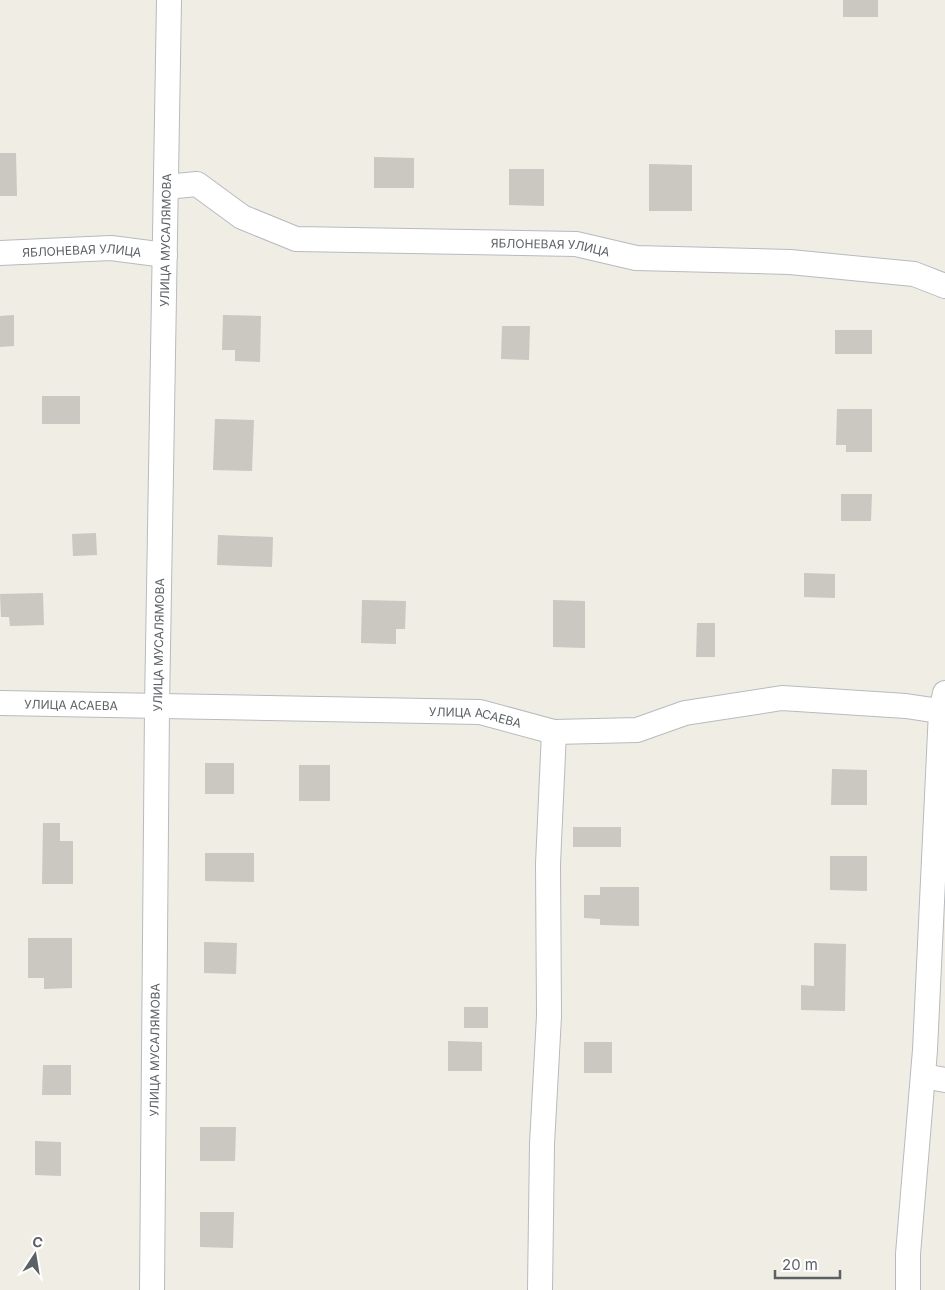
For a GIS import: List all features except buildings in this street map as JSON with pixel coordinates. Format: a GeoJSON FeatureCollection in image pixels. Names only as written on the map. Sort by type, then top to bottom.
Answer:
{"type":"FeatureCollection","features":[{"type":"Feature","properties":{"kind":"street","name":"УЛИЦА МУСАЛЯМОВА"},"geometry":{"type":"LineString","coordinates":[[152,1290],[157,706],[169,0]]}},
{"type":"Feature","properties":{"kind":"street","name":"ЯБЛОНЕВАЯ УЛИЦА"},"geometry":{"type":"LineString","coordinates":[[166,187],[197,184],[242,217],[296,239],[576,244],[636,258],[790,262],[914,274],[945,286]]}},
{"type":"Feature","properties":{"kind":"street","name":"ЯБЛОНЕВАЯ УЛИЦА"},"geometry":{"type":"LineString","coordinates":[[0,253],[111,248],[165,255]]}},
{"type":"Feature","properties":{"kind":"street","name":"УЛИЦА АСАЕВА"},"geometry":{"type":"LineString","coordinates":[[0,703],[480,712],[554,732],[637,730],[684,713],[782,698],[906,706],[944,705]]}},
{"type":"Feature","properties":{"kind":"street"},"geometry":{"type":"LineString","coordinates":[[908,1290],[908,1254],[934,1078],[944,705]]}},
{"type":"Feature","properties":{"kind":"street"},"geometry":{"type":"LineString","coordinates":[[540,1290],[542,1144],[549,1016],[548,864],[554,732]]}}]}
